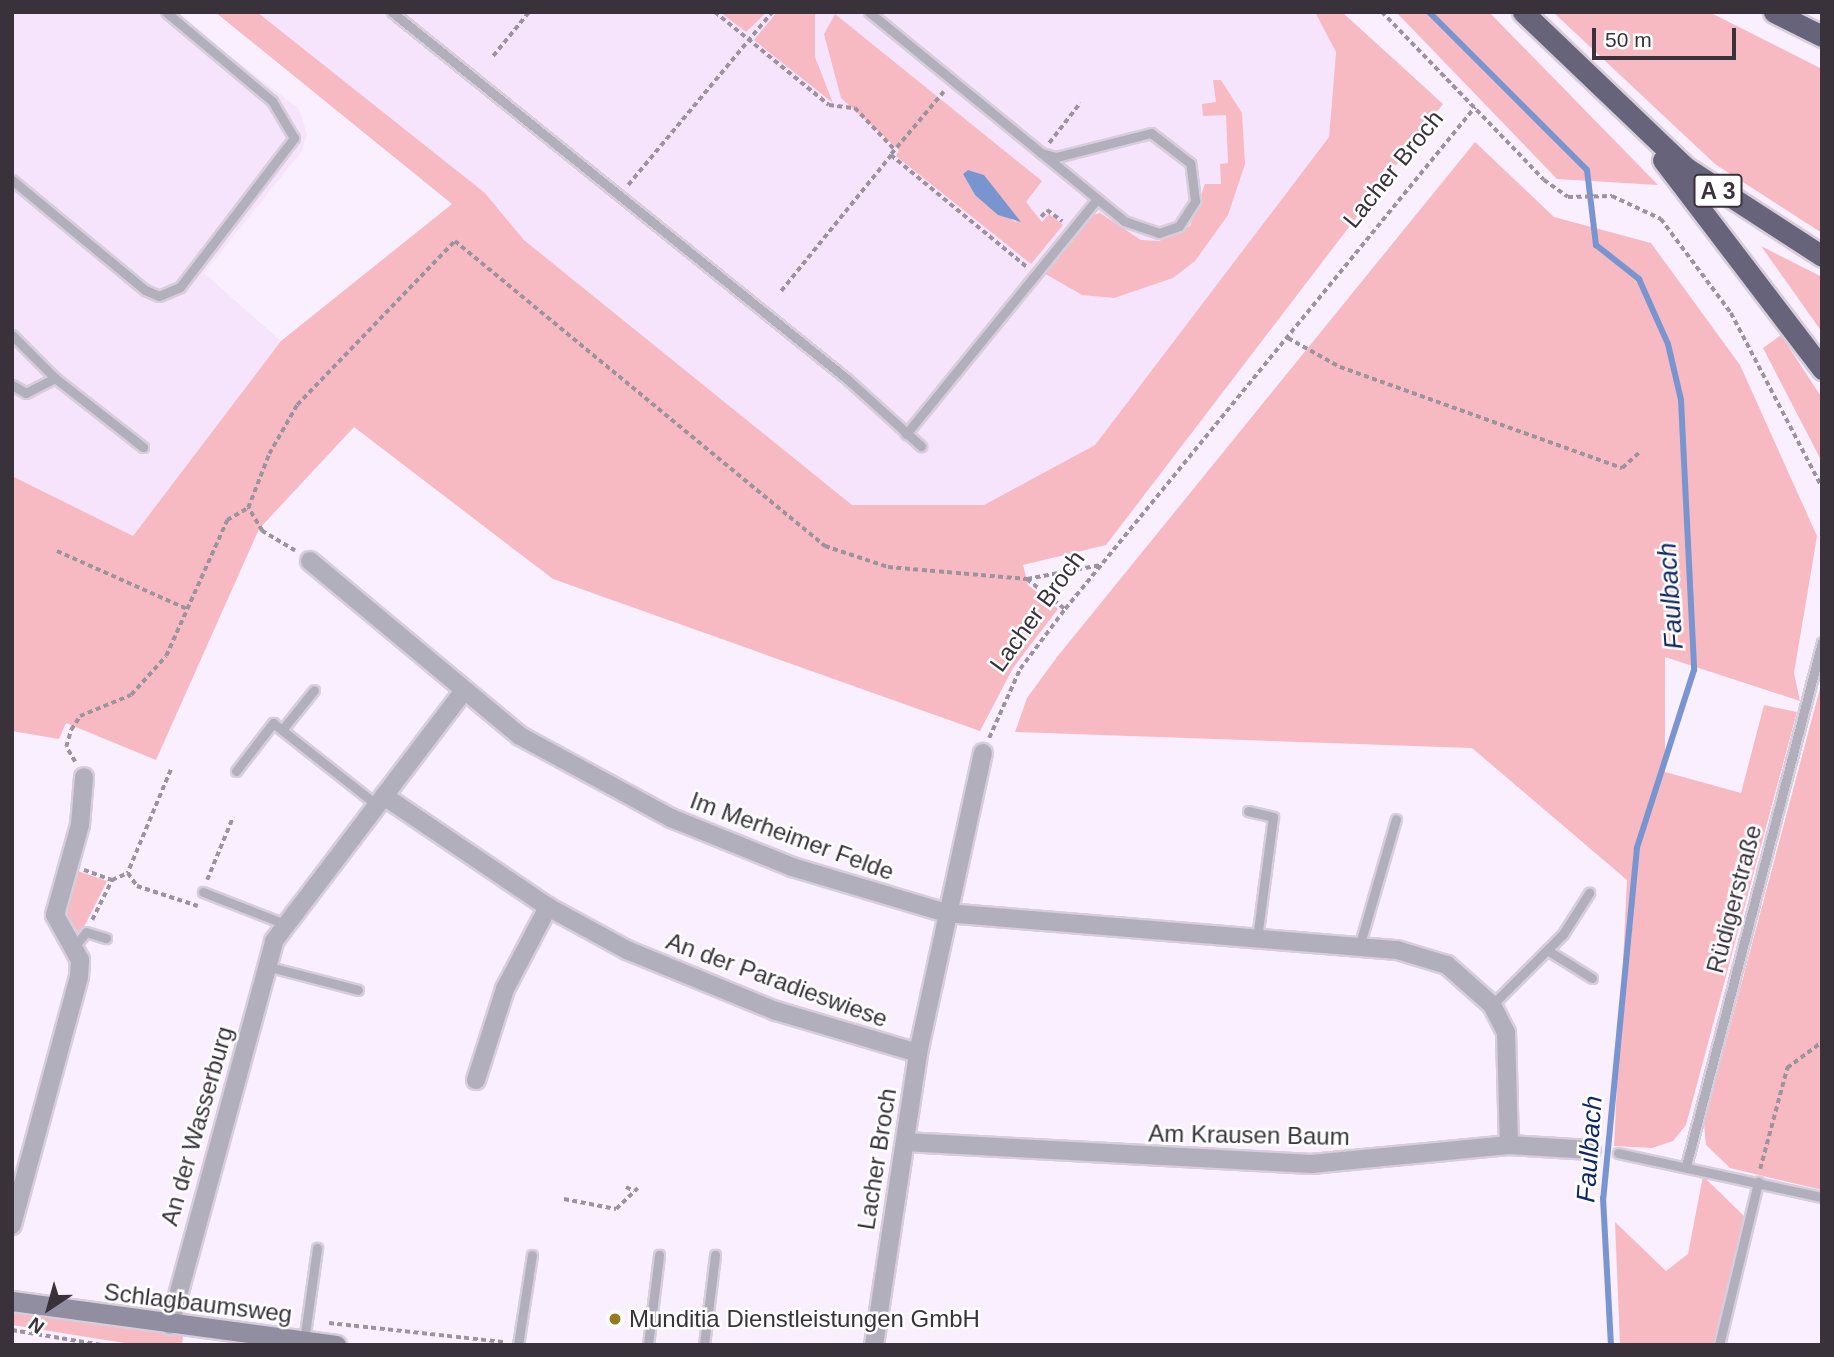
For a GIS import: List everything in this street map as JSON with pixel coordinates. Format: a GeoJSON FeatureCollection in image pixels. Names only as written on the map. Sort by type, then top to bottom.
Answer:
{"type":"FeatureCollection","features":[{"type":"Feature","properties":{"kind":"highway"},"geometry":{"type":"LineString","coordinates":[[1523,12],[1624,113],[1822,369]]}},
{"type":"Feature","properties":{"kind":"highway"},"geometry":{"type":"LineString","coordinates":[[1774,12],[1822,36]]}},
{"type":"Feature","properties":{"kind":"highway","name":"A 3"},"geometry":{"type":"LineString","coordinates":[[1624,113],[1685,167],[1822,256]]}},
{"type":"Feature","properties":{"kind":"main road","name":"Schlagbaumsweg"},"geometry":{"type":"LineString","coordinates":[[12,1301],[170,1325],[336,1345]]}},
{"type":"Feature","properties":{"kind":"street","name":"Im Merheimer Felde"},"geometry":{"type":"LineString","coordinates":[[310,561],[460,681],[462,693],[520,736],[671,818],[792,867],[946,913],[1359,947],[1420,954],[1447,965],[1492,1005],[1511,1060],[1509,1145]]}},
{"type":"Feature","properties":{"kind":"street","name":"An der Wasserburg"},"geometry":{"type":"LineString","coordinates":[[170,1325],[266,966],[285,924],[462,693]]}},
{"type":"Feature","properties":{"kind":"street","name":"Lacher Broch"},"geometry":{"type":"LineString","coordinates":[[874,1345],[918,1053],[946,913],[983,753]]}},
{"type":"Feature","properties":{"kind":"street"},"geometry":{"type":"LineString","coordinates":[[12,1226],[79,976],[74,947],[55,915],[69,864],[84,777]]}},
{"type":"Feature","properties":{"kind":"street","name":"An der Paradieswiese"},"geometry":{"type":"LineString","coordinates":[[381,801],[548,907],[721,991],[918,1053]]}},
{"type":"Feature","properties":{"kind":"street"},"geometry":{"type":"LineString","coordinates":[[476,1080],[505,989],[548,907]]}},
{"type":"Feature","properties":{"kind":"street","name":"Am Krausen Baum"},"geometry":{"type":"LineString","coordinates":[[905,1142],[1311,1164],[1509,1145],[1591,1150]]}},
{"type":"Feature","properties":{"kind":"lane"},"geometry":{"type":"LineString","coordinates":[[12,180],[145,290],[159,296],[180,287],[293,138],[272,100],[166,12]]}},
{"type":"Feature","properties":{"kind":"lane"},"geometry":{"type":"LineString","coordinates":[[392,12],[618,197],[848,379],[921,446]]}},
{"type":"Feature","properties":{"kind":"lane"},"geometry":{"type":"LineString","coordinates":[[869,12],[1097,199],[1141,231],[1159,233],[1189,215],[1196,182],[1173,144],[1151,133],[1056,157],[1041,153]]}},
{"type":"Feature","properties":{"kind":"lane"},"geometry":{"type":"LineString","coordinates":[[906,434],[1097,199]]}},
{"type":"Feature","properties":{"kind":"lane"},"geometry":{"type":"LineString","coordinates":[[12,335],[55,378],[143,447]]}},
{"type":"Feature","properties":{"kind":"lane"},"geometry":{"type":"LineString","coordinates":[[12,385],[26,393],[55,378]]}},
{"type":"Feature","properties":{"kind":"lane","name":"Rüdigerstraße"},"geometry":{"type":"LineString","coordinates":[[1686,1166],[1822,642]]}},
{"type":"Feature","properties":{"kind":"lane"},"geometry":{"type":"LineString","coordinates":[[282,730],[314,690]]}},
{"type":"Feature","properties":{"kind":"lane"},"geometry":{"type":"LineString","coordinates":[[236,771],[273,723],[381,801]]}},
{"type":"Feature","properties":{"kind":"lane"},"geometry":{"type":"LineString","coordinates":[[1248,811],[1273,817],[1257,939]]}},
{"type":"Feature","properties":{"kind":"lane"},"geometry":{"type":"LineString","coordinates":[[1359,947],[1396,819]]}},
{"type":"Feature","properties":{"kind":"lane"},"geometry":{"type":"LineString","coordinates":[[203,892],[285,924]]}},
{"type":"Feature","properties":{"kind":"lane"},"geometry":{"type":"LineString","coordinates":[[1492,1005],[1547,950],[1589,893]]}},
{"type":"Feature","properties":{"kind":"lane"},"geometry":{"type":"LineString","coordinates":[[74,947],[86,932],[106,938]]}},
{"type":"Feature","properties":{"kind":"lane"},"geometry":{"type":"LineString","coordinates":[[1547,950],[1592,978]]}},
{"type":"Feature","properties":{"kind":"lane"},"geometry":{"type":"LineString","coordinates":[[266,966],[358,990]]}},
{"type":"Feature","properties":{"kind":"lane"},"geometry":{"type":"LineString","coordinates":[[1618,1153],[1822,1198]]}},
{"type":"Feature","properties":{"kind":"lane"},"geometry":{"type":"LineString","coordinates":[[1719,1345],[1758,1182]]}},
{"type":"Feature","properties":{"kind":"lane"},"geometry":{"type":"LineString","coordinates":[[304,1341],[317,1248]]}},
{"type":"Feature","properties":{"kind":"lane"},"geometry":{"type":"LineString","coordinates":[[517,1345],[532,1255]]}},
{"type":"Feature","properties":{"kind":"lane"},"geometry":{"type":"LineString","coordinates":[[648,1345],[659,1255]]}},
{"type":"Feature","properties":{"kind":"lane"},"geometry":{"type":"LineString","coordinates":[[704,1345],[715,1255]]}},
{"type":"Feature","properties":{"kind":"path"},"geometry":{"type":"LineString","coordinates":[[493,56],[529,12]]}},
{"type":"Feature","properties":{"kind":"path"},"geometry":{"type":"LineString","coordinates":[[715,12],[829,105],[855,108],[895,150]]}},
{"type":"Feature","properties":{"kind":"path"},"geometry":{"type":"LineString","coordinates":[[618,197],[772,12]]}},
{"type":"Feature","properties":{"kind":"path"},"geometry":{"type":"LineString","coordinates":[[1382,12],[1568,197],[1612,196],[1661,219],[1731,313],[1822,487]]}},
{"type":"Feature","properties":{"kind":"path"},"geometry":{"type":"LineString","coordinates":[[781,291],[954,82]]}},
{"type":"Feature","properties":{"kind":"path"},"geometry":{"type":"LineString","coordinates":[[1041,153],[1080,103]]}},
{"type":"Feature","properties":{"kind":"path","name":"Lacher Broch"},"geometry":{"type":"LineString","coordinates":[[983,753],[1020,669],[1065,609],[1475,107]]}},
{"type":"Feature","properties":{"kind":"path"},"geometry":{"type":"LineString","coordinates":[[891,155],[1037,275]]}},
{"type":"Feature","properties":{"kind":"path"},"geometry":{"type":"LineString","coordinates":[[1041,217],[1047,210],[1072,229]]}},
{"type":"Feature","properties":{"kind":"path"},"geometry":{"type":"LineString","coordinates":[[84,777],[66,747],[71,730],[80,716],[137,688],[166,656],[227,520],[248,508],[297,405],[455,241],[825,547],[888,567],[1027,579],[1102,565]]}},
{"type":"Feature","properties":{"kind":"path"},"geometry":{"type":"LineString","coordinates":[[1288,338],[1340,367],[1622,468],[1640,452]]}},
{"type":"Feature","properties":{"kind":"path"},"geometry":{"type":"LineString","coordinates":[[248,508],[262,531],[310,561]]}},
{"type":"Feature","properties":{"kind":"path"},"geometry":{"type":"LineString","coordinates":[[57,551],[187,609]]}},
{"type":"Feature","properties":{"kind":"path"},"geometry":{"type":"LineString","coordinates":[[1027,579],[1065,609]]}},
{"type":"Feature","properties":{"kind":"path"},"geometry":{"type":"LineString","coordinates":[[86,932],[112,880],[128,873],[171,770]]}},
{"type":"Feature","properties":{"kind":"path"},"geometry":{"type":"LineString","coordinates":[[203,892],[233,817]]}},
{"type":"Feature","properties":{"kind":"path"},"geometry":{"type":"LineString","coordinates":[[69,864],[112,880]]}},
{"type":"Feature","properties":{"kind":"path"},"geometry":{"type":"LineString","coordinates":[[128,873],[137,886],[202,908]]}},
{"type":"Feature","properties":{"kind":"path"},"geometry":{"type":"LineString","coordinates":[[1758,1182],[1787,1068],[1822,1042]]}},
{"type":"Feature","properties":{"kind":"path"},"geometry":{"type":"LineString","coordinates":[[564,1199],[616,1209],[636,1189],[626,1187]]}},
{"type":"Feature","properties":{"kind":"path"},"geometry":{"type":"LineString","coordinates":[[12,1330],[102,1345]]}},
{"type":"Feature","properties":{"kind":"shaded area"},"geometry":{"type":"Polygon","coordinates":[[[12,12],[173,12],[299,109],[307,134],[302,151],[204,273],[281,341],[133,536],[12,476],[12,12]]]}},
{"type":"Feature","properties":{"kind":"shaded area"},"geometry":{"type":"Polygon","coordinates":[[[215,12],[257,12],[485,193],[524,240],[852,505],[984,505],[1095,445],[1329,137],[1336,52],[1315,12],[1342,12],[1443,104],[1106,545],[1023,565],[1028,585],[1058,609],[1013,668],[980,731],[553,579],[354,427],[259,529],[156,760],[66,723],[59,739],[12,731],[12,476],[133,536],[281,341],[452,204],[215,12]]]}},
{"type":"Feature","properties":{"kind":"shaded area"},"geometry":{"type":"Polygon","coordinates":[[[257,12],[1315,12],[1336,52],[1329,137],[1095,445],[984,505],[852,505],[524,240],[485,193],[257,12]]]}},
{"type":"Feature","properties":{"kind":"shaded area"},"geometry":{"type":"Polygon","coordinates":[[[720,12],[767,12],[746,32],[720,12]]]}},
{"type":"Feature","properties":{"kind":"shaded area"},"geometry":{"type":"Polygon","coordinates":[[[777,12],[815,12],[815,57],[833,103],[754,40],[777,12]]]}},
{"type":"Feature","properties":{"kind":"shaded area"},"geometry":{"type":"Polygon","coordinates":[[[1396,12],[1489,12],[1658,185],[1557,179],[1396,12]]]}},
{"type":"Feature","properties":{"kind":"shaded area"},"geometry":{"type":"Polygon","coordinates":[[[1553,12],[1709,12],[1822,69],[1822,233],[1715,164],[1553,12]]]}},
{"type":"Feature","properties":{"kind":"shaded area"},"geometry":{"type":"Polygon","coordinates":[[[835,14],[1042,181],[1026,202],[1042,222],[1049,214],[1063,225],[1031,264],[896,156],[899,150],[841,98],[824,34],[835,14]],[[968,170],[963,174],[975,195],[1017,223],[984,175],[968,170]]]}},
{"type":"Feature","properties":{"kind":"shaded area"},"geometry":{"type":"Polygon","coordinates":[[[1213,80],[1221,80],[1242,113],[1245,164],[1228,215],[1195,261],[1173,278],[1114,298],[1082,295],[1044,273],[1090,216],[1100,213],[1141,240],[1159,241],[1190,226],[1205,184],[1221,184],[1220,164],[1228,163],[1226,115],[1203,116],[1202,104],[1216,102],[1213,80]]]}},
{"type":"Feature","properties":{"kind":"shaded area"},"geometry":{"type":"Polygon","coordinates":[[[1475,142],[1554,217],[1651,243],[1740,365],[1817,536],[1794,673],[1800,701],[1665,657],[1665,772],[1741,793],[1764,705],[1797,712],[1686,1125],[1673,1141],[1652,1148],[1614,1146],[1627,880],[1472,748],[1015,732],[1027,698],[1057,657],[1475,142]]]}},
{"type":"Feature","properties":{"kind":"shaded area"},"geometry":{"type":"Polygon","coordinates":[[[1761,246],[1822,277],[1822,332],[1761,246]]]}},
{"type":"Feature","properties":{"kind":"shaded area"},"geometry":{"type":"Polygon","coordinates":[[[1781,335],[1822,398],[1822,462],[1763,348],[1781,335]]]}},
{"type":"Feature","properties":{"kind":"shaded area"},"geometry":{"type":"Polygon","coordinates":[[[1822,681],[1822,1190],[1730,1168],[1706,1145],[1704,1124],[1822,681]]]}},
{"type":"Feature","properties":{"kind":"shaded area"},"geometry":{"type":"Polygon","coordinates":[[[75,870],[107,881],[80,935],[64,911],[75,870]]]}},
{"type":"Feature","properties":{"kind":"shaded area"},"geometry":{"type":"Polygon","coordinates":[[[1703,1176],[1744,1216],[1714,1345],[1620,1345],[1615,1222],[1666,1271],[1688,1254],[1703,1176]]]}},
{"type":"Feature","properties":{"kind":"shaded area"},"geometry":{"type":"Polygon","coordinates":[[[12,1310],[183,1336],[182,1345],[137,1345],[12,1325],[12,1310]]]}},
{"type":"Feature","properties":{"kind":"water"},"geometry":{"type":"Polygon","coordinates":[[[968,170],[984,175],[1021,222],[998,215],[975,195],[963,174],[968,170]]]}},
{"type":"Feature","properties":{"kind":"waterway","name":"Faulbach"},"geometry":{"type":"LineString","coordinates":[[1429,12],[1587,170],[1596,245],[1639,279],[1668,344],[1681,400],[1694,670],[1637,848],[1603,1198],[1611,1345]]}},
{"type":"Feature","properties":{"kind":"place","name":"Munditia Dienstleistungen GmbH"},"geometry":{"type":"Point","coordinates":[615,1319]}}]}
